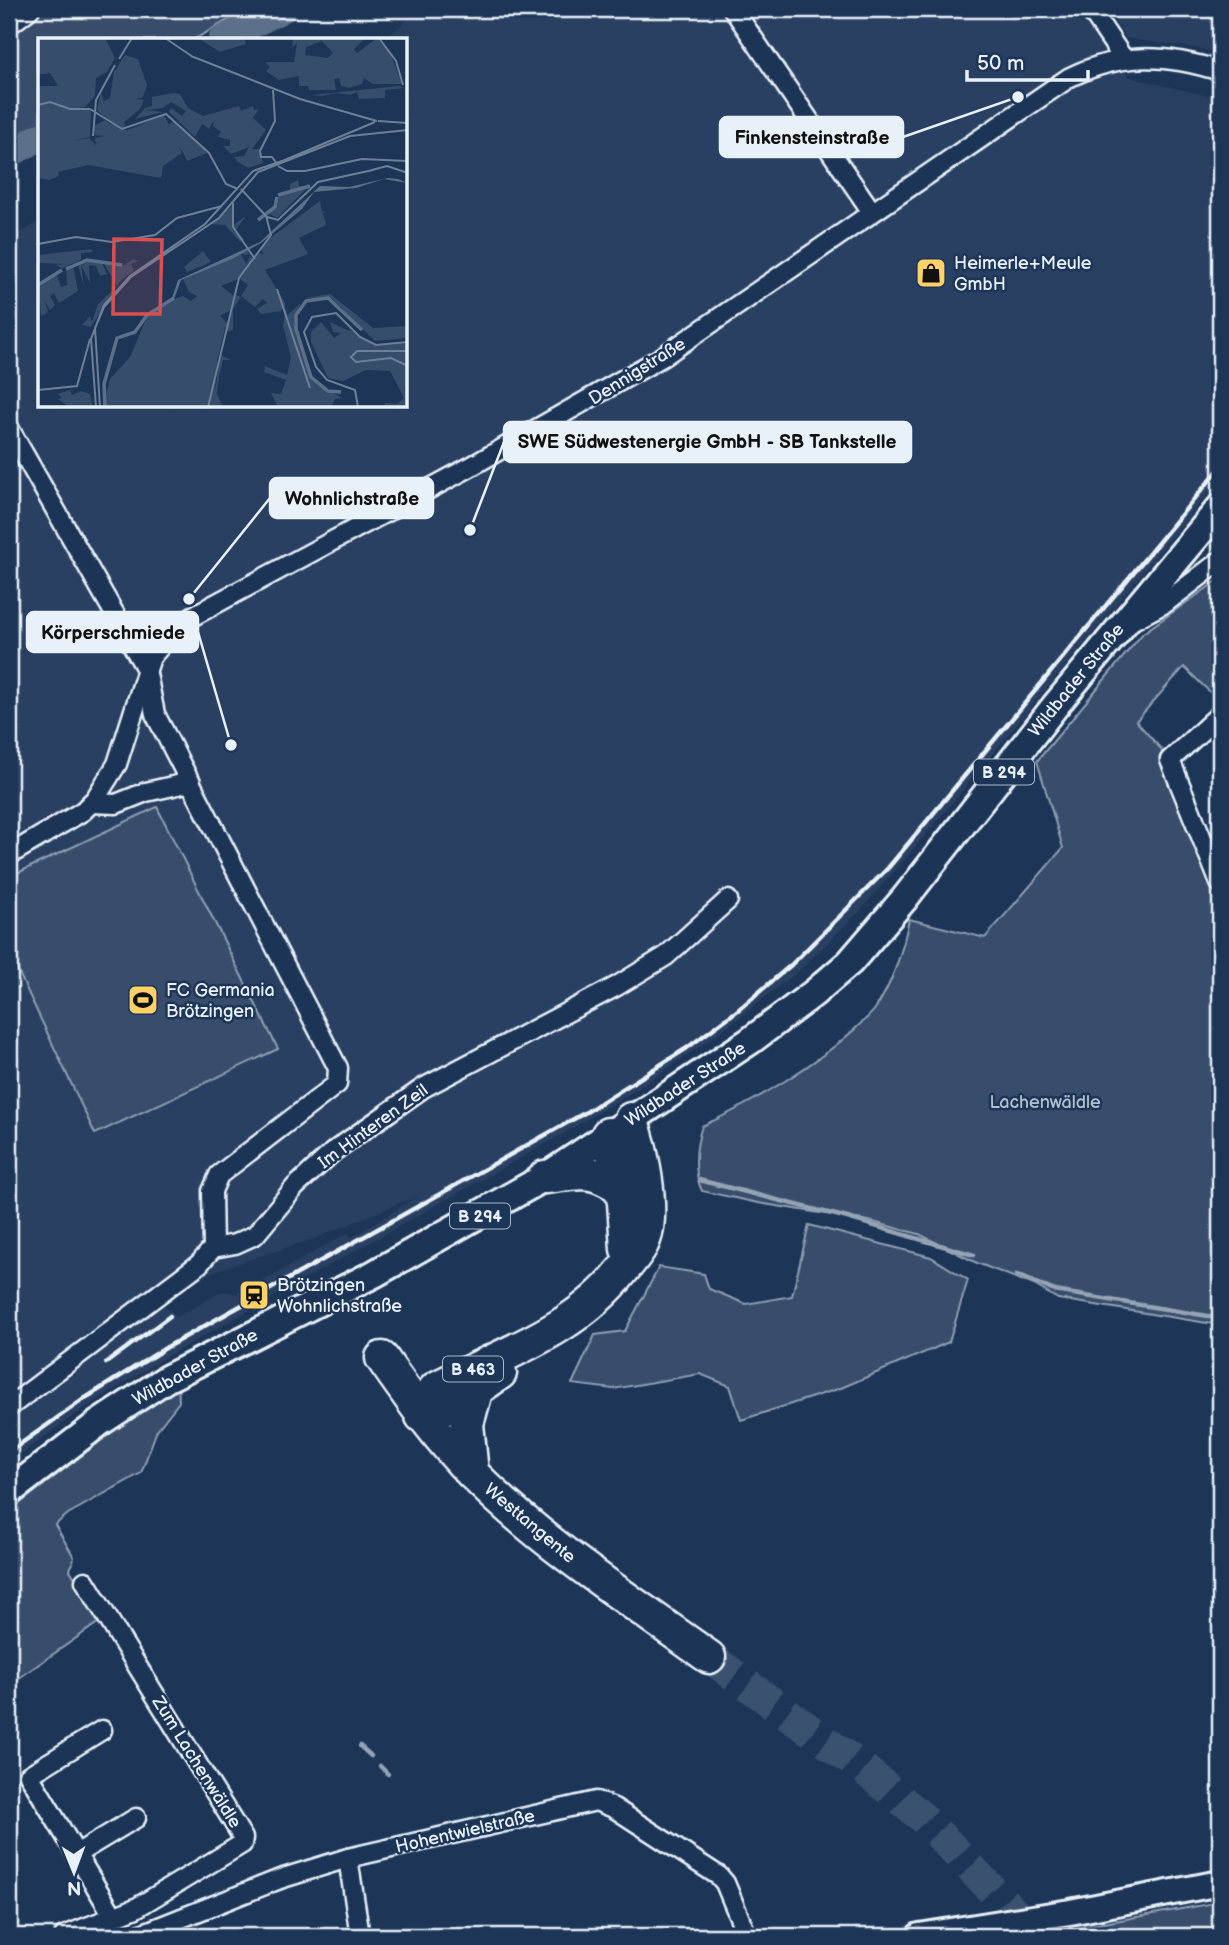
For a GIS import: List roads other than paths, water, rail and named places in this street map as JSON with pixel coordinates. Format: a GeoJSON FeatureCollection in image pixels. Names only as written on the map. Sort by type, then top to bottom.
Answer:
{"type":"FeatureCollection","features":[{"type":"Feature","properties":{"kind":"highway"},"geometry":{"type":"LineString","coordinates":[[620,1126],[621,1188],[627,1225],[626,1266]]}},
{"type":"Feature","properties":{"kind":"highway","name":"B 463"},"geometry":{"type":"LineString","coordinates":[[422,1416],[427,1398],[436,1388],[541,1339],[602,1294],[637,1253],[645,1238],[646,1227],[647,1188],[643,1156],[620,1126]]}},
{"type":"Feature","properties":{"kind":"highway"},"geometry":{"type":"LineString","coordinates":[[545,1177],[591,1172],[621,1188]]}},
{"type":"Feature","properties":{"kind":"highway","name":"B 463"},"geometry":{"type":"LineString","coordinates":[[422,1416],[445,1409],[478,1388],[517,1362],[541,1339]]}},
{"type":"Feature","properties":{"kind":"highway","name":"Westtangente"},"geometry":{"type":"LineString","coordinates":[[382,1358],[422,1416],[472,1474],[549,1541],[709,1657]]}},
{"type":"Feature","properties":{"kind":"highway","name":"B 463"},"geometry":{"type":"LineString","coordinates":[[472,1474],[467,1424],[478,1388]]}},
{"type":"Feature","properties":{"kind":"main road","name":"Wildbader Straße"},"geometry":{"type":"LineString","coordinates":[[9,1492],[99,1423],[166,1379],[374,1274],[545,1177],[784,1017],[850,962],[905,898],[1118,628],[1220,508]]}},
{"type":"Feature","properties":{"kind":"main road"},"geometry":{"type":"LineString","coordinates":[[919,1936],[960,1933],[1220,1883]]}},
{"type":"Feature","properties":{"kind":"street"},"geometry":{"type":"LineString","coordinates":[[9,25],[30,9]]}},
{"type":"Feature","properties":{"kind":"street"},"geometry":{"type":"LineString","coordinates":[[733,9],[872,212]]}},
{"type":"Feature","properties":{"kind":"street"},"geometry":{"type":"LineString","coordinates":[[1090,9],[1123,58]]}},
{"type":"Feature","properties":{"kind":"street","name":"Dennigstraße"},"geometry":{"type":"LineString","coordinates":[[9,855],[83,811],[106,784],[117,764],[151,657],[178,626],[193,615],[570,412],[662,357],[1070,76],[1106,62],[1145,57],[1220,71]]}},
{"type":"Feature","properties":{"kind":"street"},"geometry":{"type":"LineString","coordinates":[[9,428],[146,669],[155,715],[338,1068],[337,1084],[219,1175],[212,1191],[213,1248]]}},
{"type":"Feature","properties":{"kind":"street"},"geometry":{"type":"LineString","coordinates":[[1178,558],[1191,565],[1216,564]]}},
{"type":"Feature","properties":{"kind":"street"},"geometry":{"type":"LineString","coordinates":[[1118,628],[1165,603],[1216,564]]}},
{"type":"Feature","properties":{"kind":"street"},"geometry":{"type":"LineString","coordinates":[[1220,714],[1170,760],[1220,883]]}},
{"type":"Feature","properties":{"kind":"street"},"geometry":{"type":"LineString","coordinates":[[90,803],[116,804],[146,792],[191,782]]}},
{"type":"Feature","properties":{"kind":"street","name":"Im Hinteren Zeil"},"geometry":{"type":"LineString","coordinates":[[9,1407],[199,1264],[213,1248],[234,1244],[255,1235],[295,1187],[334,1151],[423,1088],[617,986],[666,956],[728,900]]}},
{"type":"Feature","properties":{"kind":"street","name":"Zum Lachenwäldle"},"geometry":{"type":"LineString","coordinates":[[64,1936],[136,1908],[242,1844],[243,1838],[85,1581]]}},
{"type":"Feature","properties":{"kind":"street"},"geometry":{"type":"LineString","coordinates":[[102,1730],[29,1775],[114,1917]]}},
{"type":"Feature","properties":{"kind":"street","name":"Hohentwielstraße"},"geometry":{"type":"LineString","coordinates":[[136,1936],[280,1879],[348,1857],[596,1801],[614,1808],[719,1876],[725,1883],[747,1936]]}},
{"type":"Feature","properties":{"kind":"street"},"geometry":{"type":"LineString","coordinates":[[78,1853],[136,1818]]}},
{"type":"Feature","properties":{"kind":"street"},"geometry":{"type":"LineString","coordinates":[[348,1857],[360,1936]]}},
{"type":"Feature","properties":{"kind":"waterway"},"geometry":{"type":"LineString","coordinates":[[226,38],[282,9]]}},
{"type":"Feature","properties":{"kind":"waterway"},"geometry":{"type":"LineString","coordinates":[[9,154],[38,138]]}},
{"type":"Feature","properties":{"kind":"waterway"},"geometry":{"type":"LineString","coordinates":[[699,1180],[844,1217],[974,1255]]}},
{"type":"Feature","properties":{"kind":"waterway"},"geometry":{"type":"LineString","coordinates":[[1017,1275],[1055,1291],[1220,1318]]}},
{"type":"Feature","properties":{"kind":"waterway"},"geometry":{"type":"LineString","coordinates":[[360,1746],[371,1756]]}},
{"type":"Feature","properties":{"kind":"waterway"},"geometry":{"type":"LineString","coordinates":[[380,1766],[388,1774]]}},
{"type":"Feature","properties":{"kind":"tunnel"},"geometry":{"type":"LineString","coordinates":[[709,1657],[865,1770],[923,1818],[1036,1936]]}},
{"type":"Feature","properties":{"kind":"railway"},"geometry":{"type":"LineString","coordinates":[[9,1452],[84,1399],[167,1347],[588,1111],[687,1048],[738,1010],[791,965],[888,868],[1220,468]]}},
{"type":"Feature","properties":{"kind":"railway"},"geometry":{"type":"LineString","coordinates":[[106,1363],[170,1316]]}},
{"type":"Feature","properties":{"kind":"place","name":"Finkensteinstraße"},"geometry":{"type":"Point","coordinates":[1018,97]}},
{"type":"Feature","properties":{"kind":"place","name":"Heimerle+Meule GmbH"},"geometry":{"type":"Point","coordinates":[931,273]}},
{"type":"Feature","properties":{"kind":"place","name":"SWE Südwestenergie GmbH - SB Tankstelle"},"geometry":{"type":"Point","coordinates":[470,530]}},
{"type":"Feature","properties":{"kind":"place","name":"Wohnlichstraße"},"geometry":{"type":"Point","coordinates":[189,599]}},
{"type":"Feature","properties":{"kind":"place","name":"Körperschmiede"},"geometry":{"type":"Point","coordinates":[231,745]}},
{"type":"Feature","properties":{"kind":"place","name":"FC Germania Brötzingen"},"geometry":{"type":"Point","coordinates":[143,1000]}},
{"type":"Feature","properties":{"kind":"place","name":"Brötzingen Wohnlichstraße"},"geometry":{"type":"Point","coordinates":[254,1295]}},
{"type":"Feature","properties":{"kind":"park label","name":"Lachenwäldle"},"geometry":{"type":"Point","coordinates":[1045,1102]}}]}
